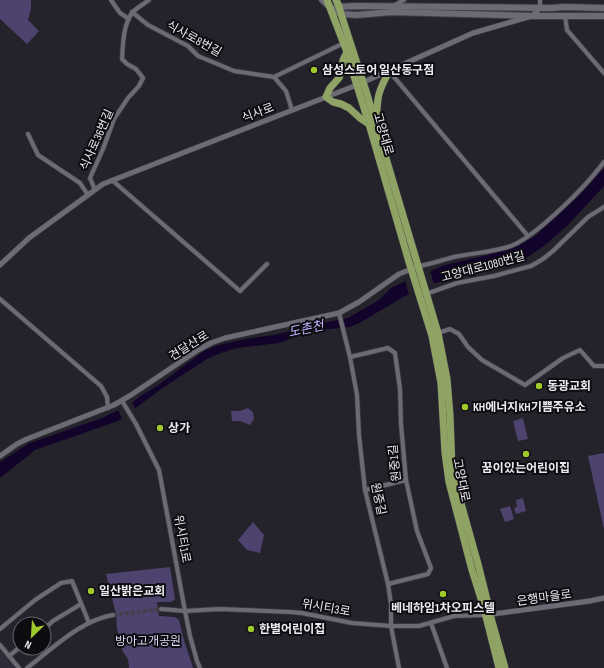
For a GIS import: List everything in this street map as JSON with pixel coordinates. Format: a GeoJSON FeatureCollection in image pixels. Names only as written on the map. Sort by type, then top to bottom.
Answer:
{"type":"FeatureCollection","features":[{"type":"Feature","properties":{"kind":"main road","name":"고양대로"},"geometry":{"type":"LineString","coordinates":[[327,0],[360,83]]}},
{"type":"Feature","properties":{"kind":"main road","name":"고양대로"},"geometry":{"type":"LineString","coordinates":[[338,3],[372,123],[420,269],[423,293],[441,383],[445,453],[449,482],[472,570],[505,668]]}},
{"type":"Feature","properties":{"kind":"main road"},"geometry":{"type":"LineString","coordinates":[[604,8],[393,6],[338,3],[331,9],[341,14],[357,15],[392,12],[532,16],[604,16]]}},
{"type":"Feature","properties":{"kind":"main road"},"geometry":{"type":"LineString","coordinates":[[347,52],[343,60],[339,78],[330,88],[326,97],[333,102],[349,108],[360,118],[372,123],[377,114],[379,94],[389,71]]}},
{"type":"Feature","properties":{"kind":"main road","name":"고양대로"},"geometry":{"type":"LineString","coordinates":[[372,123],[412,272],[423,293],[438,333],[447,379],[452,469],[478,564],[499,668]]}},
{"type":"Feature","properties":{"kind":"street"},"geometry":{"type":"LineString","coordinates":[[111,0],[120,13],[129,19]]}},
{"type":"Feature","properties":{"kind":"street"},"geometry":{"type":"LineString","coordinates":[[132,12],[149,0]]}},
{"type":"Feature","properties":{"kind":"street"},"geometry":{"type":"LineString","coordinates":[[321,0],[331,9]]}},
{"type":"Feature","properties":{"kind":"street"},"geometry":{"type":"LineString","coordinates":[[393,6],[404,0]]}},
{"type":"Feature","properties":{"kind":"street"},"geometry":{"type":"LineString","coordinates":[[540,0],[540,8]]}},
{"type":"Feature","properties":{"kind":"street","name":"식사로"},"geometry":{"type":"LineString","coordinates":[[0,265],[29,238],[104,184],[326,97],[389,71],[473,33],[532,16],[540,8]]}},
{"type":"Feature","properties":{"kind":"street","name":"식사로36번길"},"geometry":{"type":"LineString","coordinates":[[96,190],[90,178],[114,119],[128,98],[139,86],[143,78],[136,69],[122,59],[123,39],[132,12]]}},
{"type":"Feature","properties":{"kind":"street","name":"식사로8번길"},"geometry":{"type":"LineString","coordinates":[[132,12],[148,25],[188,46],[198,56],[234,71],[274,77]]}},
{"type":"Feature","properties":{"kind":"street"},"geometry":{"type":"LineString","coordinates":[[565,16],[567,30],[604,73]]}},
{"type":"Feature","properties":{"kind":"street"},"geometry":{"type":"LineString","coordinates":[[292,110],[286,91],[274,77],[344,43]]}},
{"type":"Feature","properties":{"kind":"street"},"geometry":{"type":"LineString","coordinates":[[389,71],[528,236]]}},
{"type":"Feature","properties":{"kind":"street","name":"식사로36번길"},"geometry":{"type":"LineString","coordinates":[[28,134],[38,155],[80,183],[88,195]]}},
{"type":"Feature","properties":{"kind":"street"},"geometry":{"type":"LineString","coordinates":[[420,269],[454,257],[493,251],[512,245],[528,236],[557,213],[604,162]]}},
{"type":"Feature","properties":{"kind":"street"},"geometry":{"type":"LineString","coordinates":[[112,181],[240,291],[267,264]]}},
{"type":"Feature","properties":{"kind":"street","name":"고양대로1080번길"},"geometry":{"type":"LineString","coordinates":[[423,293],[457,283],[494,276],[531,266],[543,259],[588,217],[604,207]]}},
{"type":"Feature","properties":{"kind":"street","name":"견달산로"},"geometry":{"type":"LineString","coordinates":[[0,456],[16,444],[27,439],[123,403],[198,350],[218,340],[340,315],[399,274],[420,269]]}},
{"type":"Feature","properties":{"kind":"street"},"geometry":{"type":"LineString","coordinates":[[0,299],[101,386],[107,397],[108,408]]}},
{"type":"Feature","properties":{"kind":"street","name":"원중길"},"geometry":{"type":"LineString","coordinates":[[340,315],[357,395],[359,435],[365,490],[388,584],[391,626],[399,668]]}},
{"type":"Feature","properties":{"kind":"street"},"geometry":{"type":"LineString","coordinates":[[438,333],[450,329],[459,334],[468,347],[482,360],[525,385],[563,358],[580,350],[594,366],[604,366]]}},
{"type":"Feature","properties":{"kind":"street","name":"원중1길"},"geometry":{"type":"LineString","coordinates":[[350,357],[388,348],[395,353],[400,388],[406,480],[417,530],[431,568],[428,574],[388,584]]}},
{"type":"Feature","properties":{"kind":"street","name":"위시티1로"},"geometry":{"type":"LineString","coordinates":[[123,403],[159,470],[190,636],[200,668]]}},
{"type":"Feature","properties":{"kind":"street"},"geometry":{"type":"LineString","coordinates":[[365,490],[406,480]]}},
{"type":"Feature","properties":{"kind":"street"},"geometry":{"type":"LineString","coordinates":[[0,629],[35,600],[61,583],[72,581],[89,623]]}},
{"type":"Feature","properties":{"kind":"street","name":"은행마을로"},"geometry":{"type":"LineString","coordinates":[[488,615],[604,598]]}},
{"type":"Feature","properties":{"kind":"street"},"geometry":{"type":"LineString","coordinates":[[52,622],[81,604]]}},
{"type":"Feature","properties":{"kind":"street","name":"위시티3로"},"geometry":{"type":"LineString","coordinates":[[161,609],[185,611],[219,609],[290,612],[352,623],[391,626],[419,626],[454,616],[488,615]]}},
{"type":"Feature","properties":{"kind":"street"},"geometry":{"type":"LineString","coordinates":[[27,668],[77,629],[89,623],[113,615]]}},
{"type":"Feature","properties":{"kind":"street"},"geometry":{"type":"LineString","coordinates":[[431,623],[447,668]]}},
{"type":"Feature","properties":{"kind":"street"},"geometry":{"type":"LineString","coordinates":[[0,645],[19,668]]}},
{"type":"Feature","properties":{"kind":"shaded area"},"geometry":{"type":"Polygon","coordinates":[[[0,650],[14,666],[14,668],[0,668],[0,650]]]}},
{"type":"Feature","properties":{"kind":"green space"},"geometry":{"type":"Polygon","coordinates":[[[0,0],[31,0],[28,20],[39,31],[27,44],[0,19],[0,0]]]}},
{"type":"Feature","properties":{"kind":"green space"},"geometry":{"type":"Polygon","coordinates":[[[248,408],[253,412],[254,419],[250,425],[240,421],[232,421],[231,411],[240,411],[248,408]]]}},
{"type":"Feature","properties":{"kind":"green space"},"geometry":{"type":"Polygon","coordinates":[[[523,418],[528,439],[518,441],[513,421],[523,418]]]}},
{"type":"Feature","properties":{"kind":"green space"},"geometry":{"type":"Polygon","coordinates":[[[604,453],[604,529],[588,456],[604,453]]]}},
{"type":"Feature","properties":{"kind":"green space"},"geometry":{"type":"Polygon","coordinates":[[[523,498],[526,511],[516,514],[514,508],[517,507],[516,500],[523,498]]]}},
{"type":"Feature","properties":{"kind":"green space"},"geometry":{"type":"Polygon","coordinates":[[[510,506],[514,519],[505,522],[500,509],[510,506]]]}},
{"type":"Feature","properties":{"kind":"green space"},"geometry":{"type":"Polygon","coordinates":[[[253,522],[264,535],[260,553],[247,550],[238,540],[253,522]]]}},
{"type":"Feature","properties":{"kind":"green space","name":"방아고개공원"},"geometry":{"type":"Polygon","coordinates":[[[170,567],[175,599],[171,602],[157,602],[159,616],[175,617],[179,620],[193,668],[129,668],[128,659],[123,652],[117,629],[116,614],[106,574],[170,567]]]}},
{"type":"Feature","properties":{"kind":"water","name":"도촌천"},"geometry":{"type":"Polygon","coordinates":[[[604,168],[604,186],[568,225],[544,246],[526,258],[435,283],[405,296],[350,327],[311,331],[279,343],[237,348],[221,353],[207,359],[164,387],[118,421],[35,450],[0,478],[0,462],[20,449],[30,443],[102,418],[117,411],[157,386],[204,351],[219,345],[274,335],[348,318],[379,300],[391,288],[397,285],[445,265],[488,255],[510,248],[534,237],[583,191],[604,168]]]}},
{"type":"Feature","properties":{"kind":"pier"},"geometry":{"type":"Polygon","coordinates":[[[430,270],[434,284],[409,296],[405,280],[430,270]]]}},
{"type":"Feature","properties":{"kind":"pier"},"geometry":{"type":"Polygon","coordinates":[[[131,401],[136,410],[123,420],[118,410],[131,401]]]}},
{"type":"Feature","properties":{"kind":"tunnel"},"geometry":{"type":"LineString","coordinates":[[113,615],[161,609]]}},
{"type":"Feature","properties":{"kind":"place","name":"삼성스토어 일산동구점"},"geometry":{"type":"Point","coordinates":[314,70]}},
{"type":"Feature","properties":{"kind":"place","name":"동광교회"},"geometry":{"type":"Point","coordinates":[539,386]}},
{"type":"Feature","properties":{"kind":"place","name":"KH에너지KH기쁨주유소"},"geometry":{"type":"Point","coordinates":[465,407]}},
{"type":"Feature","properties":{"kind":"place","name":"상가"},"geometry":{"type":"Point","coordinates":[160,428]}},
{"type":"Feature","properties":{"kind":"place","name":"꿈이있는어린이집"},"geometry":{"type":"Point","coordinates":[526,454]}},
{"type":"Feature","properties":{"kind":"place","name":"일산밝은교회"},"geometry":{"type":"Point","coordinates":[91,591]}},
{"type":"Feature","properties":{"kind":"place","name":"베네하임1차오피스텔"},"geometry":{"type":"Point","coordinates":[443,594]}},
{"type":"Feature","properties":{"kind":"place","name":"한별어린이집"},"geometry":{"type":"Point","coordinates":[251,629]}}]}
